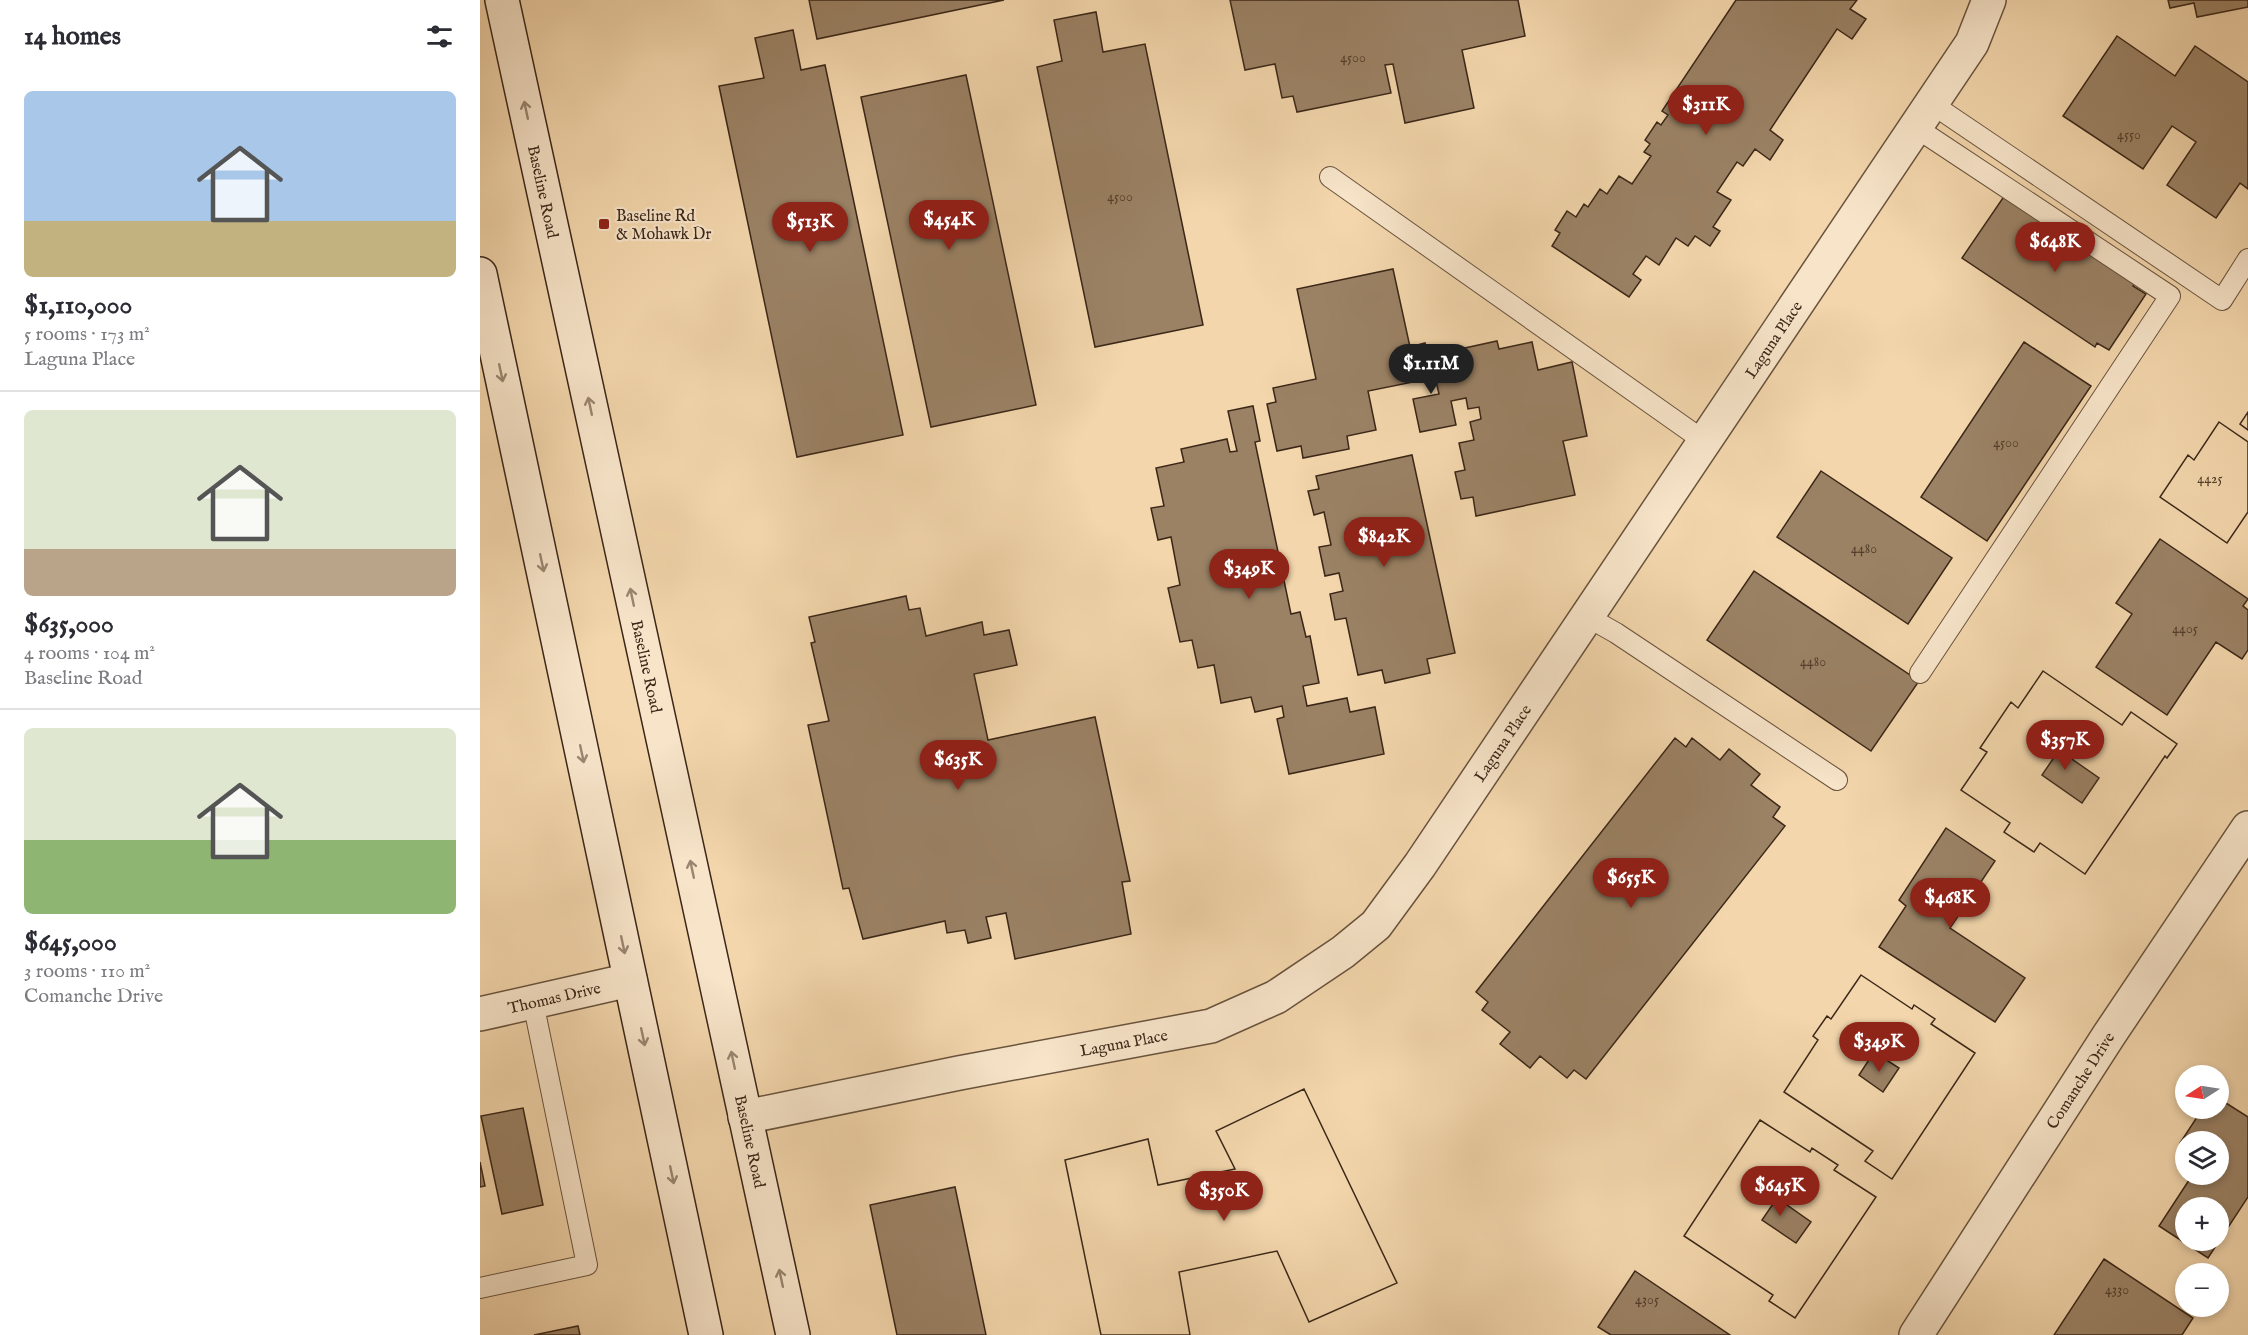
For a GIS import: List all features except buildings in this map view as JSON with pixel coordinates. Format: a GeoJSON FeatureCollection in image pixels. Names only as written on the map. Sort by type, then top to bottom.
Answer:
{"type":"FeatureCollection","features":[{"type":"Feature","properties":{"kind":"street","name":"Baseline Road"},"geometry":{"type":"LineString","coordinates":[[502,0],[793,1335]]}},
{"type":"Feature","properties":{"kind":"street","name":"Laguna Place"},"geometry":{"type":"LineString","coordinates":[[745,1117],[960,1073],[1211,1026],[1276,997],[1343,952],[1376,925],[1420,865],[1972,44],[1989,0]]}},
{"type":"Feature","properties":{"kind":"street"},"geometry":{"type":"LineString","coordinates":[[480,274],[706,1335]]}},
{"type":"Feature","properties":{"kind":"street","name":"Comanche Drive"},"geometry":{"type":"LineString","coordinates":[[1916,1335],[2109,1035],[2248,828]]}},
{"type":"Feature","properties":{"kind":"street","name":"Thomas Drive"},"geometry":{"type":"LineString","coordinates":[[480,1014],[630,980]]}},
{"type":"Feature","properties":{"kind":"lane"},"geometry":{"type":"LineString","coordinates":[[1924,115],[2222,300],[2248,258]]}},
{"type":"Feature","properties":{"kind":"lane"},"geometry":{"type":"LineString","coordinates":[[1920,674],[2170,296],[1924,115]]}},
{"type":"Feature","properties":{"kind":"lane"},"geometry":{"type":"LineString","coordinates":[[1330,177],[1704,441]]}},
{"type":"Feature","properties":{"kind":"lane"},"geometry":{"type":"LineString","coordinates":[[1586,616],[1616,633],[1837,780]]}},
{"type":"Feature","properties":{"kind":"lane"},"geometry":{"type":"LineString","coordinates":[[480,1288],[587,1265],[532,1002]]}},
{"type":"Feature","properties":{"kind":"place","name":"Baseline Rd & Mohawk Dr"},"geometry":{"type":"Point","coordinates":[604,224]}}]}
